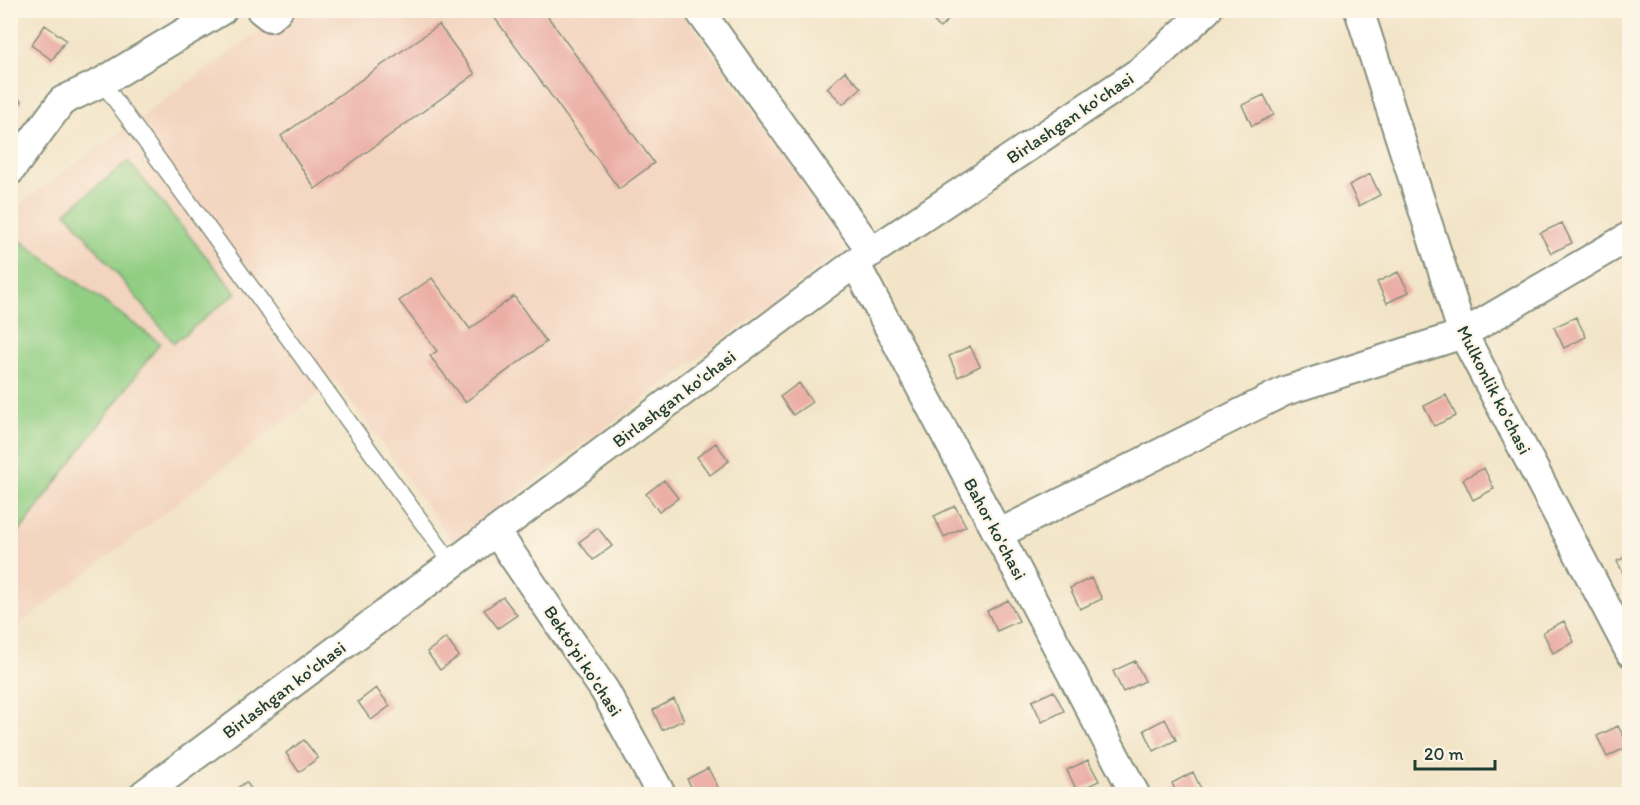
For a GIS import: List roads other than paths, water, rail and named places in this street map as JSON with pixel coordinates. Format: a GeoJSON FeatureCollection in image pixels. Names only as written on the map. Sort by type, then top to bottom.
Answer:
{"type":"FeatureCollection","features":[{"type":"Feature","properties":{"kind":"street"},"geometry":{"type":"LineString","coordinates":[[10,171],[62,101],[102,82],[222,10]]}},
{"type":"Feature","properties":{"kind":"street"},"geometry":{"type":"LineString","coordinates":[[261,10],[270,17],[278,10]]}},
{"type":"Feature","properties":{"kind":"street","name":"Bahor ko'chasi"},"geometry":{"type":"LineString","coordinates":[[699,10],[863,258],[998,534],[1135,795]]}},
{"type":"Feature","properties":{"kind":"street","name":"Birlashgan ko'chasi"},"geometry":{"type":"LineString","coordinates":[[144,795],[863,258],[1142,70],[1207,10]]}},
{"type":"Feature","properties":{"kind":"street","name":"Mulkonlik ko'chasi"},"geometry":{"type":"LineString","coordinates":[[1359,10],[1463,334],[1629,652]]}},
{"type":"Feature","properties":{"kind":"street"},"geometry":{"type":"LineString","coordinates":[[998,534],[1285,391],[1463,334],[1629,236]]}},
{"type":"Feature","properties":{"kind":"street","name":"Bekto'pi ko'chasi"},"geometry":{"type":"LineString","coordinates":[[497,533],[605,691],[662,795]]}},
{"type":"Feature","properties":{"kind":"lane"},"geometry":{"type":"LineString","coordinates":[[102,82],[453,565]]}}]}
